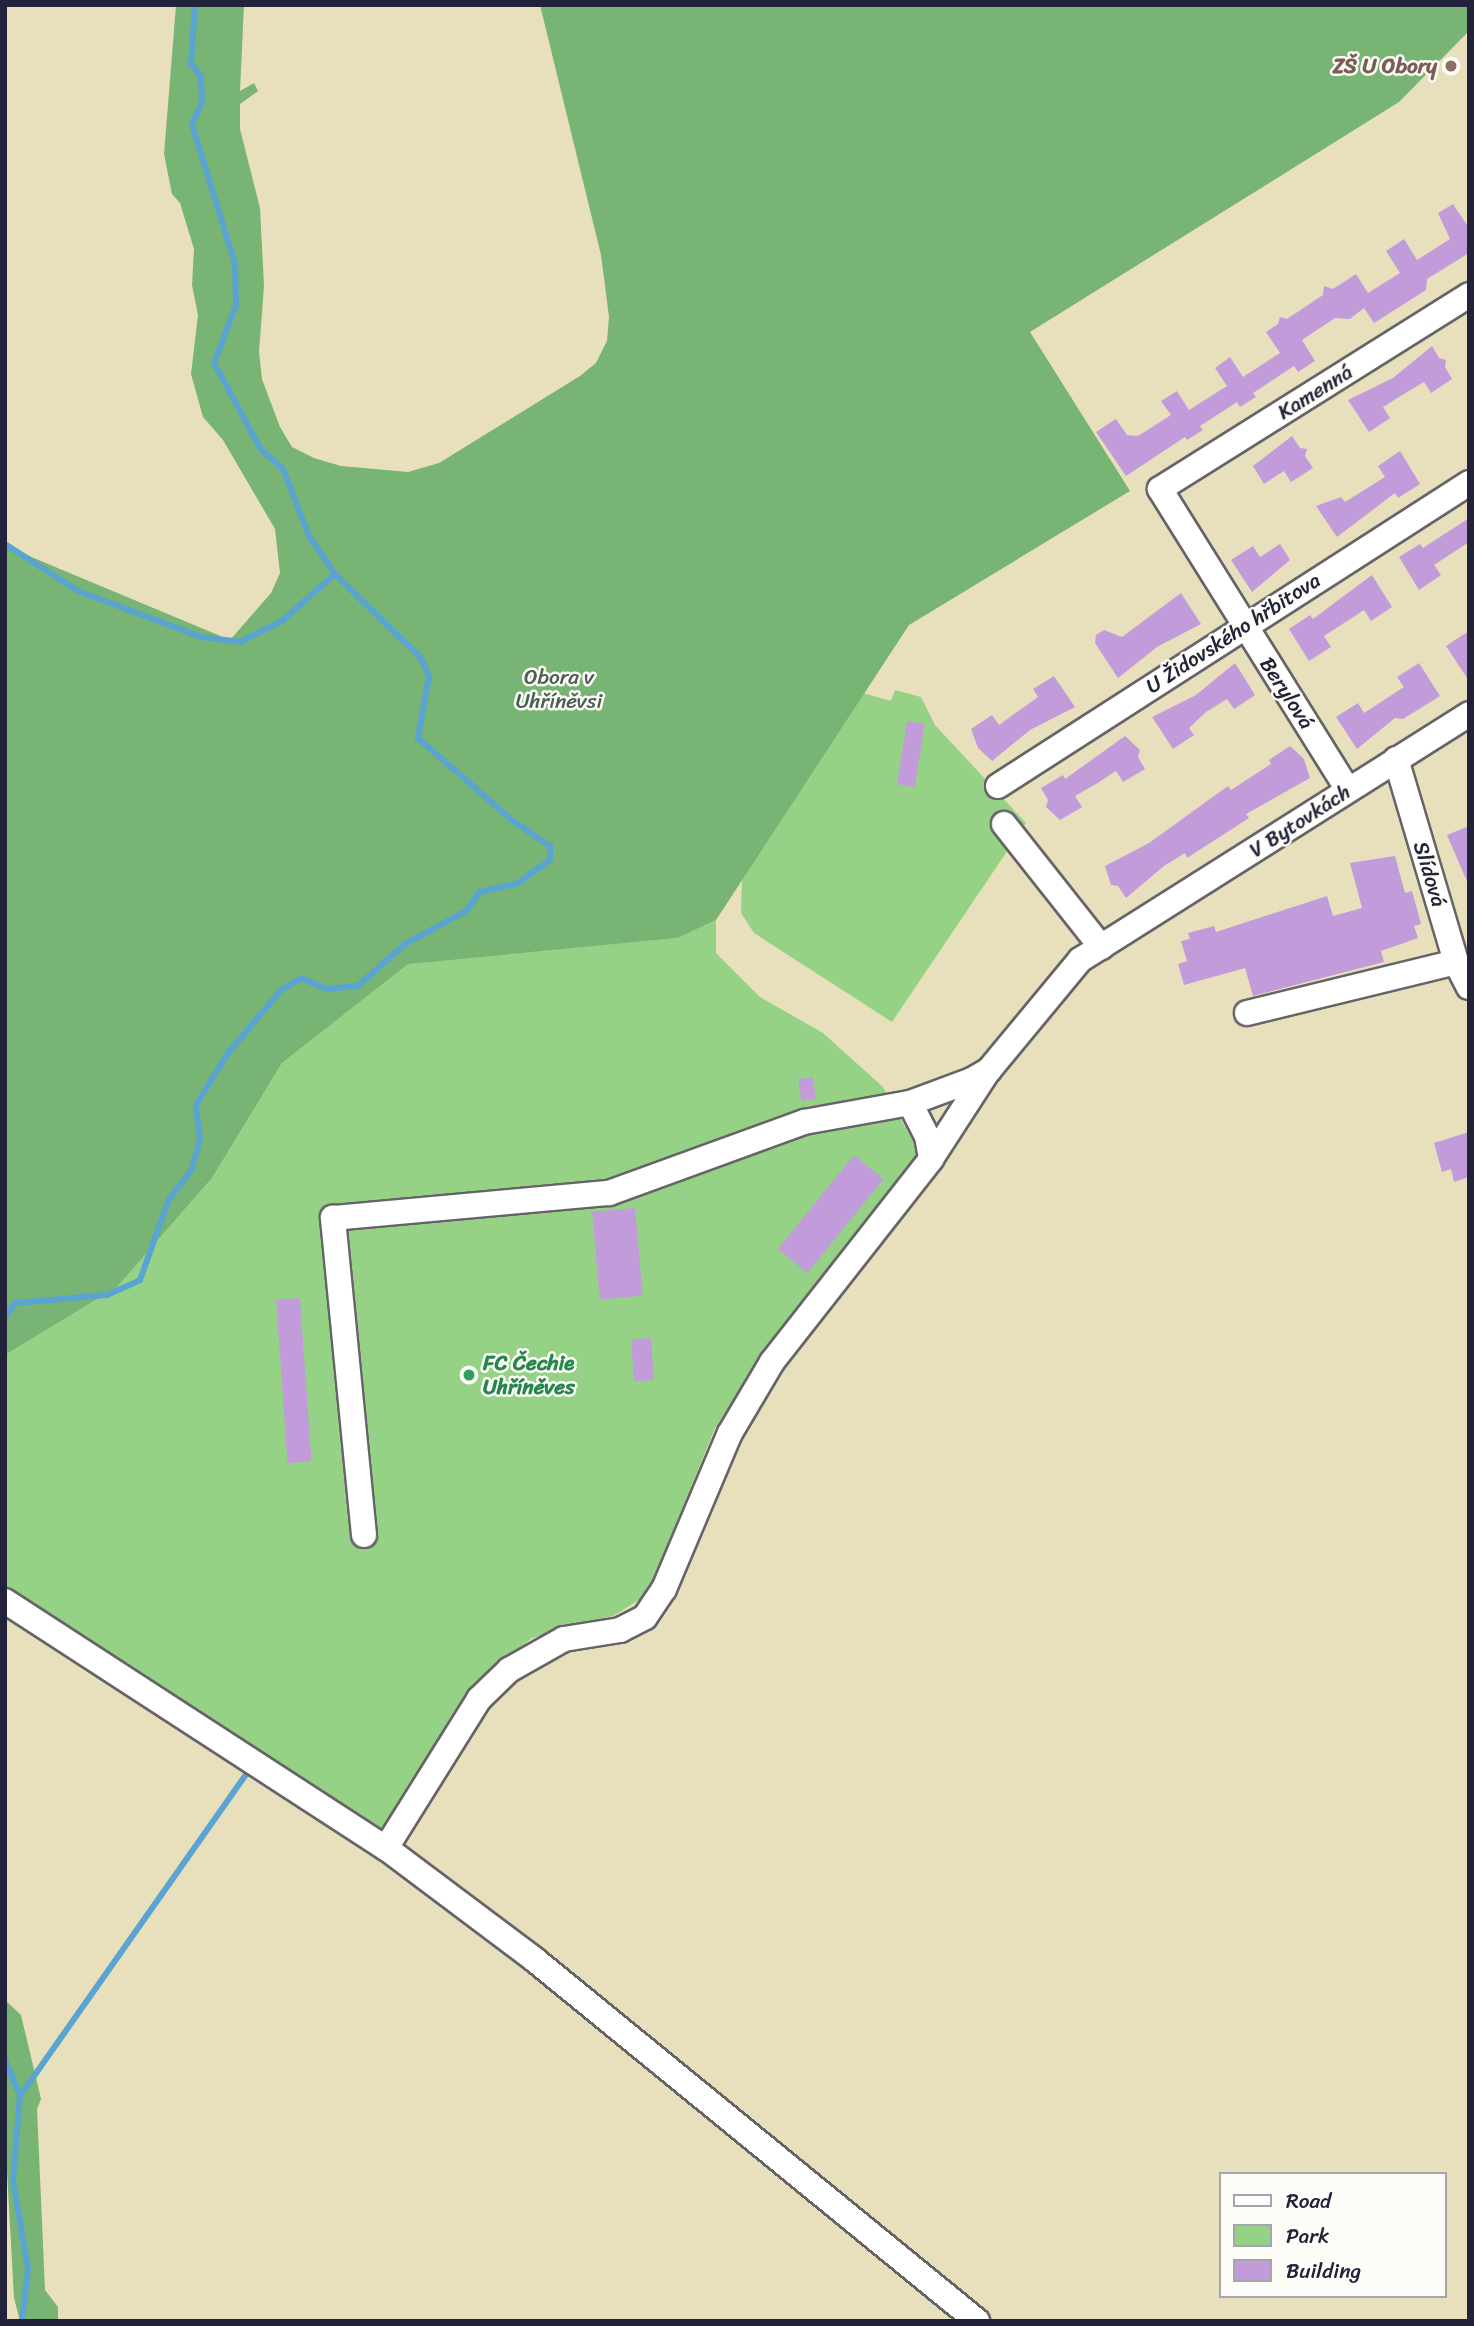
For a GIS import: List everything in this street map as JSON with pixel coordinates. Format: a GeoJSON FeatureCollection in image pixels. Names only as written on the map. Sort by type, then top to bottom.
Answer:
{"type":"FeatureCollection","features":[{"type":"Feature","properties":{"kind":"street","name":"Kamenná"},"geometry":{"type":"LineString","coordinates":[[1160,489],[1469,295]]}},
{"type":"Feature","properties":{"kind":"street","name":"U Židovského hřbitova"},"geometry":{"type":"LineString","coordinates":[[998,786],[1469,483]]}},
{"type":"Feature","properties":{"kind":"street","name":"Berylová"},"geometry":{"type":"LineString","coordinates":[[1160,489],[1348,790]]}},
{"type":"Feature","properties":{"kind":"street","name":"V Bytovkách"},"geometry":{"type":"LineString","coordinates":[[386,1848],[479,1699],[509,1670],[564,1639],[620,1629],[645,1617],[664,1589],[730,1433],[772,1362],[931,1160],[989,1070],[1080,960],[1469,714]]}},
{"type":"Feature","properties":{"kind":"street","name":"Slídová"},"geometry":{"type":"LineString","coordinates":[[1396,760],[1456,962],[1469,987]]}},
{"type":"Feature","properties":{"kind":"street"},"geometry":{"type":"LineString","coordinates":[[1004,824],[1101,947]]}},
{"type":"Feature","properties":{"kind":"street"},"geometry":{"type":"LineString","coordinates":[[1247,1013],[1456,962]]}},
{"type":"Feature","properties":{"kind":"street"},"geometry":{"type":"LineString","coordinates":[[364,1535],[333,1218],[609,1193],[682,1164],[804,1122],[909,1103],[989,1070]]}},
{"type":"Feature","properties":{"kind":"street"},"geometry":{"type":"LineString","coordinates":[[909,1103],[927,1136],[931,1160]]}},
{"type":"Feature","properties":{"kind":"street"},"geometry":{"type":"LineString","coordinates":[[5,1601],[386,1848],[536,1961],[977,2321]]}},
{"type":"Feature","properties":{"kind":"green space","name":"Obora v Uhříněvsi"},"geometry":{"type":"Polygon","coordinates":[[[176,5],[244,5],[240,91],[254,83],[258,91],[240,104],[240,129],[260,208],[264,286],[259,352],[262,379],[280,427],[292,447],[314,458],[341,466],[408,472],[439,463],[580,376],[596,363],[607,341],[609,317],[601,255],[540,5],[1469,5],[1469,31],[1399,102],[1030,332],[1130,491],[909,625],[716,920],[678,938],[408,964],[282,1063],[212,1178],[117,1287],[5,1355],[5,546],[230,640],[271,593],[280,573],[275,529],[223,440],[203,417],[191,374],[198,315],[192,285],[194,249],[180,203],[172,194],[164,154],[176,5]]]}},
{"type":"Feature","properties":{"kind":"green space"},"geometry":{"type":"Polygon","coordinates":[[[895,690],[921,697],[935,725],[1026,823],[892,1022],[754,933],[741,913],[742,880],[863,693],[891,701],[895,690]]]}},
{"type":"Feature","properties":{"kind":"green space"},"geometry":{"type":"Polygon","coordinates":[[[716,920],[716,953],[760,997],[823,1033],[883,1087],[920,1154],[764,1352],[715,1428],[647,1595],[613,1616],[532,1638],[477,1681],[384,1831],[5,1590],[5,1355],[117,1287],[212,1178],[282,1063],[408,963],[678,938],[716,920]]]}},
{"type":"Feature","properties":{"kind":"green space"},"geometry":{"type":"Polygon","coordinates":[[[5,2000],[21,2015],[41,2099],[37,2109],[45,2290],[58,2307],[58,2321],[20,2321],[14,2298],[5,2135],[5,2000]]]}},
{"type":"Feature","properties":{"kind":"building"},"geometry":{"type":"Polygon","coordinates":[[[1453,204],[1469,228],[1469,253],[1427,279],[1426,290],[1374,323],[1364,308],[1350,319],[1335,318],[1302,340],[1315,361],[1298,372],[1294,366],[1253,393],[1256,397],[1240,407],[1237,402],[1200,426],[1203,430],[1187,440],[1185,437],[1126,476],[1096,432],[1116,419],[1127,435],[1138,436],[1171,415],[1161,401],[1177,391],[1189,410],[1227,386],[1215,368],[1230,357],[1243,377],[1280,353],[1266,332],[1278,324],[1280,317],[1287,319],[1323,295],[1324,286],[1333,289],[1356,274],[1368,293],[1400,273],[1386,251],[1404,239],[1417,260],[1450,239],[1438,213],[1453,204]]]}},
{"type":"Feature","properties":{"kind":"building"},"geometry":{"type":"Polygon","coordinates":[[[1432,346],[1439,358],[1446,360],[1445,367],[1452,379],[1431,393],[1424,382],[1383,407],[1390,418],[1369,432],[1348,400],[1393,378],[1432,346]]]}},
{"type":"Feature","properties":{"kind":"building"},"geometry":{"type":"Polygon","coordinates":[[[1292,436],[1300,448],[1307,449],[1305,456],[1313,468],[1291,482],[1284,471],[1264,484],[1253,466],[1292,436]]]}},
{"type":"Feature","properties":{"kind":"building"},"geometry":{"type":"Polygon","coordinates":[[[1400,451],[1420,484],[1398,498],[1395,493],[1337,537],[1316,506],[1341,497],[1345,502],[1385,477],[1378,466],[1400,451]]]}},
{"type":"Feature","properties":{"kind":"building"},"geometry":{"type":"Polygon","coordinates":[[[1469,518],[1469,542],[1434,565],[1441,575],[1419,590],[1399,557],[1420,544],[1423,548],[1469,518]]]}},
{"type":"Feature","properties":{"kind":"building"},"geometry":{"type":"Polygon","coordinates":[[[1280,544],[1290,560],[1252,592],[1231,560],[1253,546],[1260,557],[1280,544]]]}},
{"type":"Feature","properties":{"kind":"building"},"geometry":{"type":"Polygon","coordinates":[[[1372,575],[1392,607],[1371,621],[1364,610],[1324,636],[1331,647],[1309,661],[1289,629],[1310,615],[1313,619],[1372,575]]]}},
{"type":"Feature","properties":{"kind":"building"},"geometry":{"type":"Polygon","coordinates":[[[1181,593],[1201,624],[1157,647],[1118,678],[1095,643],[1096,635],[1104,630],[1122,637],[1181,593]]]}},
{"type":"Feature","properties":{"kind":"building"},"geometry":{"type":"Polygon","coordinates":[[[1469,631],[1469,681],[1446,646],[1469,631]]]}},
{"type":"Feature","properties":{"kind":"building"},"geometry":{"type":"Polygon","coordinates":[[[1235,663],[1255,695],[1234,709],[1227,699],[1206,712],[1189,728],[1194,735],[1173,749],[1152,717],[1196,695],[1235,663]]]}},
{"type":"Feature","properties":{"kind":"building"},"geometry":{"type":"Polygon","coordinates":[[[1419,663],[1440,696],[1403,719],[1395,718],[1357,749],[1336,717],[1358,703],[1364,713],[1404,687],[1397,677],[1419,663]]]}},
{"type":"Feature","properties":{"kind":"building"},"geometry":{"type":"Polygon","coordinates":[[[1054,676],[1075,707],[1030,730],[992,761],[978,748],[971,729],[992,715],[999,725],[1038,697],[1033,689],[1054,676]]]}},
{"type":"Feature","properties":{"kind":"building"},"geometry":{"type":"Polygon","coordinates":[[[907,721],[925,724],[915,787],[897,784],[907,721]]]}},
{"type":"Feature","properties":{"kind":"building"},"geometry":{"type":"Polygon","coordinates":[[[1125,736],[1140,750],[1138,757],[1145,769],[1123,782],[1116,771],[1075,796],[1082,807],[1060,820],[1046,807],[1048,800],[1041,788],[1063,775],[1065,779],[1125,736]]]}},
{"type":"Feature","properties":{"kind":"building"},"geometry":{"type":"Polygon","coordinates":[[[1290,746],[1304,759],[1310,778],[1246,814],[1249,818],[1187,858],[1185,853],[1164,866],[1126,898],[1118,886],[1111,885],[1105,866],[1149,843],[1228,786],[1231,790],[1271,764],[1269,760],[1290,746]]]}},
{"type":"Feature","properties":{"kind":"building"},"geometry":{"type":"Polygon","coordinates":[[[1469,826],[1469,886],[1447,835],[1469,826]]]}},
{"type":"Feature","properties":{"kind":"building"},"geometry":{"type":"Polygon","coordinates":[[[1395,856],[1405,893],[1412,891],[1421,924],[1414,926],[1418,938],[1381,951],[1384,962],[1253,996],[1245,968],[1184,985],[1178,964],[1187,961],[1181,941],[1190,939],[1188,933],[1214,926],[1216,932],[1327,896],[1333,916],[1362,908],[1350,863],[1395,856]]]}},
{"type":"Feature","properties":{"kind":"building"},"geometry":{"type":"Polygon","coordinates":[[[813,1077],[816,1099],[801,1101],[798,1079],[813,1077]]]}},
{"type":"Feature","properties":{"kind":"building"},"geometry":{"type":"Polygon","coordinates":[[[1469,1132],[1469,1177],[1454,1182],[1451,1169],[1442,1172],[1434,1143],[1469,1132]]]}},
{"type":"Feature","properties":{"kind":"building"},"geometry":{"type":"Polygon","coordinates":[[[854,1155],[884,1179],[807,1273],[778,1249],[854,1155]]]}},
{"type":"Feature","properties":{"kind":"building"},"geometry":{"type":"Polygon","coordinates":[[[635,1208],[643,1296],[600,1299],[592,1212],[635,1208]]]}},
{"type":"Feature","properties":{"kind":"building"},"geometry":{"type":"Polygon","coordinates":[[[300,1298],[311,1462],[287,1463],[276,1300],[300,1298]]]}},
{"type":"Feature","properties":{"kind":"building"},"geometry":{"type":"Polygon","coordinates":[[[651,1338],[654,1380],[634,1381],[631,1339],[651,1338]]]}},
{"type":"Feature","properties":{"kind":"waterway"},"geometry":{"type":"LineString","coordinates":[[5,1317],[15,1303],[107,1295],[140,1280],[169,1199],[191,1171],[200,1139],[196,1105],[228,1053],[281,990],[301,978],[327,989],[358,986],[405,944],[466,911],[480,892],[518,883],[550,860],[550,846],[513,821],[418,738],[429,676],[421,658],[335,574],[309,536],[283,469],[260,448],[214,363],[236,305],[235,264],[192,124],[202,103],[201,76],[191,64],[195,5]]}},
{"type":"Feature","properties":{"kind":"waterway"},"geometry":{"type":"LineString","coordinates":[[5,544],[78,591],[201,637],[240,642],[282,621],[335,574]]}},
{"type":"Feature","properties":{"kind":"waterway"},"geometry":{"type":"LineString","coordinates":[[20,2096],[248,1772]]}},
{"type":"Feature","properties":{"kind":"waterway"},"geometry":{"type":"LineString","coordinates":[[5,2060],[20,2096],[13,2180],[28,2269],[22,2321]]}},
{"type":"Feature","properties":{"kind":"place","name":"ZŠ U Obory"},"geometry":{"type":"Point","coordinates":[1451,66]}},
{"type":"Feature","properties":{"kind":"place","name":"FC Čechie Uhříněves"},"geometry":{"type":"Point","coordinates":[469,1375]}}]}
